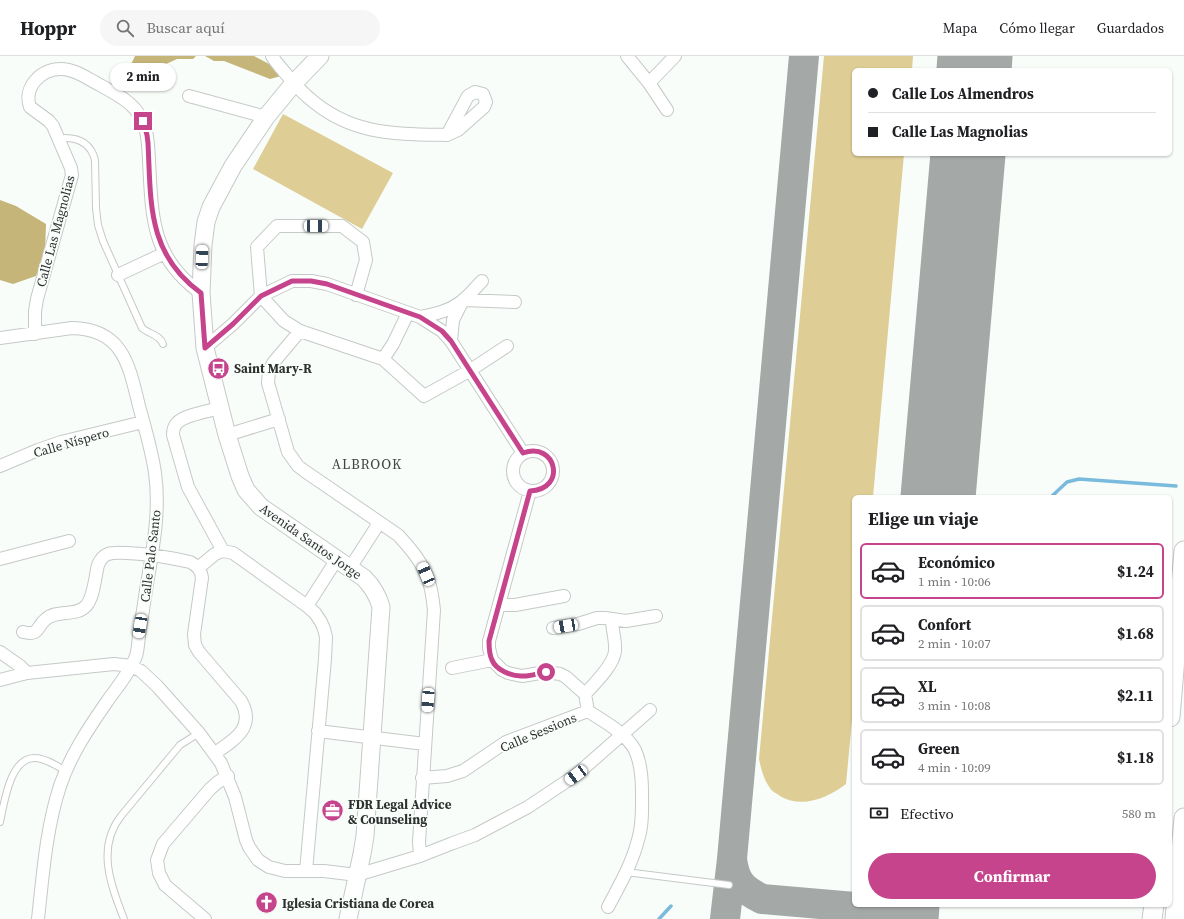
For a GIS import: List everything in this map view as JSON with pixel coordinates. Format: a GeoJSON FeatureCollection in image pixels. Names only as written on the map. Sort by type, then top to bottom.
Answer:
{"type":"FeatureCollection","features":[{"type":"Feature","properties":{"kind":"main road","name":"Avenida Santos Jorge"},"geometry":{"type":"LineString","coordinates":[[320,56],[294,83],[266,117],[233,166],[211,206],[206,222],[203,245],[201,293],[205,348],[227,434],[246,490],[254,500],[272,515],[364,578],[372,586],[378,597],[381,608],[365,836],[348,919]]}},
{"type":"Feature","properties":{"kind":"main road"},"geometry":{"type":"LineString","coordinates":[[1172,693],[1184,551]]}},
{"type":"Feature","properties":{"kind":"main road"},"geometry":{"type":"LineString","coordinates":[[1175,919],[1184,819]]}},
{"type":"Feature","properties":{"kind":"main road"},"geometry":{"type":"LineString","coordinates":[[1152,919],[1154,907]]}},
{"type":"Feature","properties":{"kind":"street"},"geometry":{"type":"LineString","coordinates":[[272,56],[308,98],[328,113],[359,127],[393,134],[447,135]]}},
{"type":"Feature","properties":{"kind":"street"},"geometry":{"type":"LineString","coordinates":[[628,56],[649,83],[667,110]]}},
{"type":"Feature","properties":{"kind":"street"},"geometry":{"type":"LineString","coordinates":[[649,83],[675,56]]}},
{"type":"Feature","properties":{"kind":"street","name":"Calle Las Magnolias"},"geometry":{"type":"LineString","coordinates":[[35,334],[36,299],[72,175],[71,168],[53,126],[49,121],[30,107],[28,101],[29,90],[32,85],[45,73],[55,69],[62,69],[79,74],[120,96],[139,115],[147,135],[153,219],[157,234],[165,253],[187,283],[201,293]]}},
{"type":"Feature","properties":{"kind":"street"},"geometry":{"type":"LineString","coordinates":[[189,96],[266,117]]}},
{"type":"Feature","properties":{"kind":"street"},"geometry":{"type":"LineString","coordinates":[[356,295],[366,260],[363,242],[342,226],[277,226],[257,247],[261,296],[284,321],[300,331],[383,359],[424,396],[469,371],[506,346]]}},
{"type":"Feature","properties":{"kind":"street"},"geometry":{"type":"LineString","coordinates":[[118,275],[165,253]]}},
{"type":"Feature","properties":{"kind":"street"},"geometry":{"type":"LineString","coordinates":[[205,348],[233,324],[261,296],[292,281],[311,281],[327,284],[420,317],[442,331],[451,341],[523,453]]}},
{"type":"Feature","properties":{"kind":"street"},"geometry":{"type":"LineString","coordinates":[[420,317],[450,308],[463,300],[482,281]]}},
{"type":"Feature","properties":{"kind":"street"},"geometry":{"type":"LineString","coordinates":[[463,300],[515,302]]}},
{"type":"Feature","properties":{"kind":"street"},"geometry":{"type":"LineString","coordinates":[[451,341],[454,320],[463,300]]}},
{"type":"Feature","properties":{"kind":"street"},"geometry":{"type":"LineString","coordinates":[[383,359],[393,344],[408,313]]}},
{"type":"Feature","properties":{"kind":"street","name":"Calle Palo Santo"},"geometry":{"type":"LineString","coordinates":[[0,338],[72,328],[82,328],[100,333],[116,345],[123,354],[129,368],[153,459],[156,488],[156,518],[136,655],[131,666],[85,733],[66,771],[56,799],[48,834],[38,919]]}},
{"type":"Feature","properties":{"kind":"street"},"geometry":{"type":"LineString","coordinates":[[300,331],[273,363],[269,372],[268,383],[288,452],[298,466],[398,536],[410,548],[422,565],[430,583],[434,610],[422,778],[419,842],[420,856]]}},
{"type":"Feature","properties":{"kind":"street"},"geometry":{"type":"LineString","coordinates":[[220,408],[180,420],[174,427],[173,435],[188,487],[223,551]]}},
{"type":"Feature","properties":{"kind":"street"},"geometry":{"type":"LineString","coordinates":[[227,434],[279,419]]}},
{"type":"Feature","properties":{"kind":"street","name":"Calle Níspero"},"geometry":{"type":"LineString","coordinates":[[0,466],[56,444],[143,422]]}},
{"type":"Feature","properties":{"kind":"street"},"geometry":{"type":"LineString","coordinates":[[537,451],[544,453],[553,464],[553,478],[550,484],[544,489],[530,491],[519,486],[513,475],[515,462],[523,453],[537,451]]}},
{"type":"Feature","properties":{"kind":"street"},"geometry":{"type":"LineString","coordinates":[[530,491],[489,641],[489,648],[492,660],[502,670],[516,676],[528,676],[546,672],[560,674],[571,680],[585,694],[588,711],[622,735],[634,750],[642,773],[642,816],[638,840],[626,872],[608,907]]}},
{"type":"Feature","properties":{"kind":"street"},"geometry":{"type":"LineString","coordinates":[[307,606],[379,523]]}},
{"type":"Feature","properties":{"kind":"street"},"geometry":{"type":"LineString","coordinates":[[0,559],[69,541]]}},
{"type":"Feature","properties":{"kind":"street"},"geometry":{"type":"LineString","coordinates":[[198,568],[215,554],[223,551],[233,553],[307,606],[321,622],[326,637],[325,659],[306,871]]}},
{"type":"Feature","properties":{"kind":"street"},"geometry":{"type":"LineString","coordinates":[[23,632],[29,634],[39,630],[45,619],[51,615],[78,611],[86,607],[90,600],[99,564],[103,557],[107,554],[117,552],[151,554],[190,562],[198,568],[202,578],[194,634],[195,646],[241,701],[246,710],[245,725],[236,738],[214,753]]}},
{"type":"Feature","properties":{"kind":"street"},"geometry":{"type":"LineString","coordinates":[[500,605],[515,605],[564,596]]}},
{"type":"Feature","properties":{"kind":"street"},"geometry":{"type":"LineString","coordinates":[[553,628],[578,624],[597,618],[626,622],[656,616]]}},
{"type":"Feature","properties":{"kind":"street"},"geometry":{"type":"LineString","coordinates":[[585,694],[609,666],[614,657],[615,648],[612,620]]}},
{"type":"Feature","properties":{"kind":"street"},"geometry":{"type":"LineString","coordinates":[[0,652],[20,666],[27,673]]}},
{"type":"Feature","properties":{"kind":"street"},"geometry":{"type":"LineString","coordinates":[[452,668],[492,660]]}},
{"type":"Feature","properties":{"kind":"street"},"geometry":{"type":"LineString","coordinates":[[0,680],[27,673],[114,664],[131,666],[141,671],[199,733],[214,753],[228,776],[246,840],[253,855],[264,864],[274,869],[285,871],[357,875],[420,856],[475,834],[528,807],[576,775],[650,710]]}},
{"type":"Feature","properties":{"kind":"street","name":"Calle Sessions"},"geometry":{"type":"LineString","coordinates":[[422,778],[447,776],[463,771],[506,742],[588,711]]}},
{"type":"Feature","properties":{"kind":"street"},"geometry":{"type":"LineString","coordinates":[[318,731],[425,744]]}},
{"type":"Feature","properties":{"kind":"street"},"geometry":{"type":"LineString","coordinates":[[205,919],[165,885],[159,873],[158,860],[161,848],[168,838],[210,788],[228,776]]}},
{"type":"Feature","properties":{"kind":"lane"},"geometry":{"type":"LineString","coordinates":[[65,138],[74,138],[81,141],[88,146],[93,153],[95,160],[96,208],[98,225],[103,241],[142,328],[146,332],[159,338],[163,344]]}},
{"type":"Feature","properties":{"kind":"lane"},"geometry":{"type":"LineString","coordinates":[[124,919],[107,863],[108,848],[114,828],[121,816],[180,745],[199,733]]}},
{"type":"Feature","properties":{"kind":"lane"},"geometry":{"type":"LineString","coordinates":[[0,822],[12,774],[19,764],[26,759],[35,758],[66,771]]}},
{"type":"Feature","properties":{"kind":"lane"},"geometry":{"type":"LineString","coordinates":[[626,872],[729,885]]}},
{"type":"Feature","properties":{"kind":"shaded area"},"geometry":{"type":"Polygon","coordinates":[[[135,56],[196,56],[193,59],[177,59],[151,71],[143,82],[125,77],[135,56]]]}},
{"type":"Feature","properties":{"kind":"shaded area"},"geometry":{"type":"Polygon","coordinates":[[[205,56],[254,56],[288,74],[270,79],[224,61],[214,61],[205,56]]]}},
{"type":"Feature","properties":{"kind":"shaded area"},"geometry":{"type":"Polygon","coordinates":[[[824,56],[913,56],[912,68],[852,68],[852,156],[904,156],[873,495],[852,495],[852,720],[846,784],[831,794],[814,800],[797,802],[788,800],[773,791],[768,785],[764,778],[759,759],[824,56]]]}},
{"type":"Feature","properties":{"kind":"shaded area"},"geometry":{"type":"Polygon","coordinates":[[[283,114],[393,173],[362,229],[253,169],[283,114]]]}},
{"type":"Feature","properties":{"kind":"shaded area"},"geometry":{"type":"Polygon","coordinates":[[[0,200],[16,206],[46,224],[45,253],[36,276],[13,284],[0,280],[0,200]]]}},
{"type":"Feature","properties":{"kind":"waterway"},"geometry":{"type":"LineString","coordinates":[[1053,495],[1067,482],[1079,479],[1176,486]]}},
{"type":"Feature","properties":{"kind":"waterway"},"geometry":{"type":"LineString","coordinates":[[659,919],[671,906]]}},
{"type":"Feature","properties":{"kind":"taxiway"},"geometry":{"type":"LineString","coordinates":[[725,919],[732,859],[804,56]]}},
{"type":"Feature","properties":{"kind":"taxiway"},"geometry":{"type":"LineString","coordinates":[[732,859],[735,874],[741,884],[749,892],[762,899],[852,907]]}},
{"type":"Feature","properties":{"kind":"taxiway"},"geometry":{"type":"LineString","coordinates":[[855,907],[901,911]]}},
{"type":"Feature","properties":{"kind":"runway"},"geometry":{"type":"LineString","coordinates":[[974,68],[975,56]]}},
{"type":"Feature","properties":{"kind":"runway"},"geometry":{"type":"LineString","coordinates":[[938,495],[968,156]]}},
{"type":"Feature","properties":{"kind":"runway"},"geometry":{"type":"LineString","coordinates":[[901,919],[902,907]]}},
{"type":"Feature","properties":{"kind":"place","name":"Saint Mary-R"},"geometry":{"type":"Point","coordinates":[218,368]}},
{"type":"Feature","properties":{"kind":"place","name":"FDR Legal Advice & Counseling"},"geometry":{"type":"Point","coordinates":[332,811]}},
{"type":"Feature","properties":{"kind":"place","name":"Iglesia Cristiana de Corea"},"geometry":{"type":"Point","coordinates":[267,903]}},
{"type":"Feature","properties":{"kind":"district","name":"ALBROOK"},"geometry":{"type":"Point","coordinates":[367,464]}},
{"type":"Feature","properties":{"kind":"route"},"geometry":{"type":"LineString","coordinates":[[143,121],[148,143],[152,214],[154,224],[160,243],[173,265],[187,283],[201,293],[205,348],[233,324],[261,296],[292,281],[311,281],[327,284],[420,317],[442,331],[451,341],[523,453],[537,451],[544,453],[549,458],[553,464],[553,478],[550,484],[544,489],[530,491],[489,641],[492,660],[496,666],[502,670],[516,676],[528,676],[546,672]]}}]}
